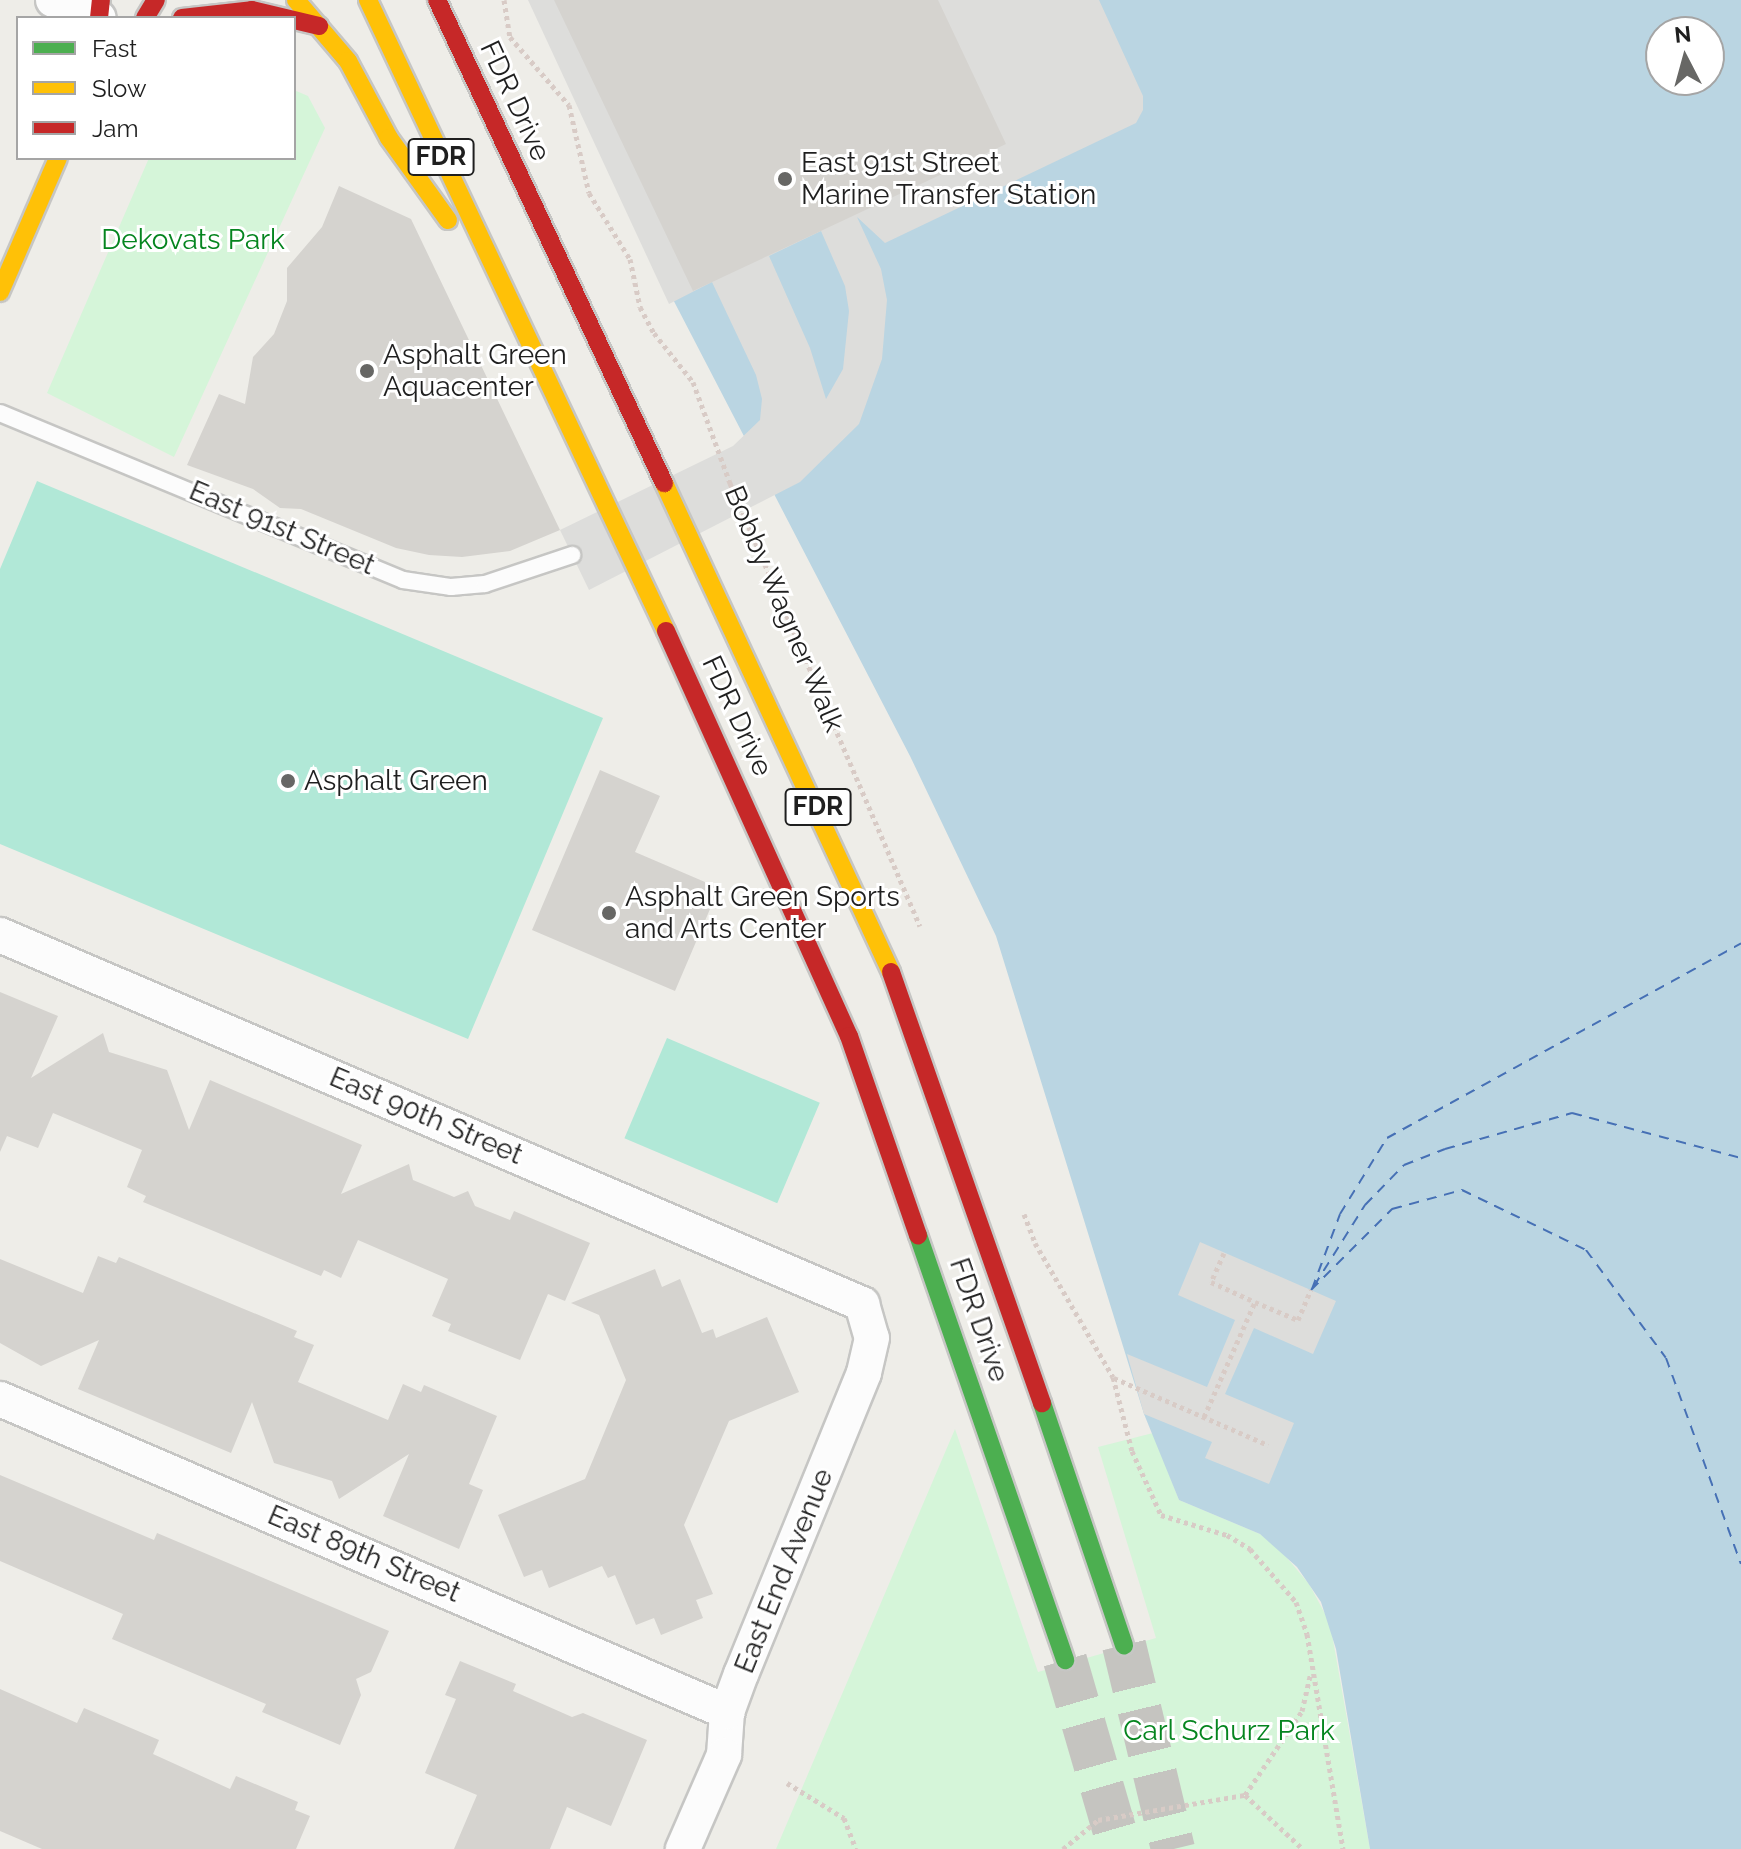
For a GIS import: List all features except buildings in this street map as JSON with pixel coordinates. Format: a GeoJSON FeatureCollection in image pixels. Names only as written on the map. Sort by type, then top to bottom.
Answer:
{"type":"FeatureCollection","features":[{"type":"Feature","properties":{"kind":"main road"},"geometry":{"type":"LineString","coordinates":[[296,0],[348,61],[389,138],[514,313]]}},
{"type":"Feature","properties":{"kind":"main road","name":"FDR Drive"},"geometry":{"type":"LineString","coordinates":[[368,0],[745,798],[849,1036],[1065,1660]]}},
{"type":"Feature","properties":{"kind":"main road","name":"FDR Drive"},"geometry":{"type":"LineString","coordinates":[[437,0],[883,951],[930,1071],[1124,1645]]}},
{"type":"Feature","properties":{"kind":"main road"},"geometry":{"type":"LineString","coordinates":[[200,16],[252,10],[277,16]]}},
{"type":"Feature","properties":{"kind":"main road"},"geometry":{"type":"LineString","coordinates":[[296,21],[319,26]]}},
{"type":"Feature","properties":{"kind":"main road"},"geometry":{"type":"LineString","coordinates":[[0,292],[57,160]]}},
{"type":"Feature","properties":{"kind":"street"},"geometry":{"type":"LineString","coordinates":[[53,0],[94,16]]}},
{"type":"Feature","properties":{"kind":"street","name":"East 90th Street"},"geometry":{"type":"LineString","coordinates":[[0,935],[852,1297]]}},
{"type":"Feature","properties":{"kind":"street","name":"East End Avenue"},"geometry":{"type":"LineString","coordinates":[[683,1849],[724,1755],[727,1712],[867,1363],[871,1325],[862,1304],[852,1297]]}},
{"type":"Feature","properties":{"kind":"street","name":"East 89th Street"},"geometry":{"type":"LineString","coordinates":[[0,1399],[727,1712]]}},
{"type":"Feature","properties":{"kind":"lane","name":"East 91st Street"},"geometry":{"type":"LineString","coordinates":[[0,413],[403,580],[451,587],[485,584],[572,555]]}},
{"type":"Feature","properties":{"kind":"path","name":"Bobby Wagner Walk"},"geometry":{"type":"LineString","coordinates":[[504,0],[510,37],[569,105],[589,193],[630,259],[640,307],[654,333],[693,382],[730,483],[923,936]]}},
{"type":"Feature","properties":{"kind":"path"},"geometry":{"type":"LineString","coordinates":[[1019,1199],[1035,1243],[1113,1377],[1132,1451],[1161,1515],[1227,1535],[1267,1565],[1296,1602],[1313,1667],[1343,1849]]}},
{"type":"Feature","properties":{"kind":"path"},"geometry":{"type":"LineString","coordinates":[[1224,1253],[1211,1282],[1255,1302],[1298,1320],[1311,1290]]}},
{"type":"Feature","properties":{"kind":"path"},"geometry":{"type":"LineString","coordinates":[[1204,1417],[1255,1302]]}},
{"type":"Feature","properties":{"kind":"path"},"geometry":{"type":"LineString","coordinates":[[1113,1377],[1268,1445]]}},
{"type":"Feature","properties":{"kind":"path"},"geometry":{"type":"LineString","coordinates":[[1063,1849],[1098,1820],[1245,1795],[1302,1711],[1313,1667]]}},
{"type":"Feature","properties":{"kind":"path"},"geometry":{"type":"LineString","coordinates":[[787,1783],[844,1818],[856,1849]]}},
{"type":"Feature","properties":{"kind":"path"},"geometry":{"type":"LineString","coordinates":[[1245,1795],[1303,1849]]}},
{"type":"Feature","properties":{"kind":"green space","name":"Dekovats Park"},"geometry":{"type":"Polygon","coordinates":[[[296,91],[308,96],[325,128],[174,457],[47,393],[148,160],[296,160],[296,91]]]}},
{"type":"Feature","properties":{"kind":"green space","name":"Asphalt Green"},"geometry":{"type":"Polygon","coordinates":[[[37,481],[603,718],[468,1039],[0,844],[0,569],[37,481]]]}},
{"type":"Feature","properties":{"kind":"green space"},"geometry":{"type":"Polygon","coordinates":[[[667,1038],[820,1103],[777,1203],[624,1138],[667,1038]]]}},
{"type":"Feature","properties":{"kind":"green space","name":"Carl Schurz Park"},"geometry":{"type":"Polygon","coordinates":[[[955,1429],[1038,1672],[1156,1638],[1098,1447],[1153,1433],[1179,1500],[1260,1534],[1282,1552],[1309,1584],[1330,1623],[1370,1849],[776,1849],[955,1429]]]}},
{"type":"Feature","properties":{"kind":"water"},"geometry":{"type":"Polygon","coordinates":[[[532,0],[1741,0],[1741,1849],[1370,1849],[1336,1649],[1321,1602],[1297,1567],[1260,1534],[1179,1500],[1144,1414],[996,936],[910,756],[665,284],[532,0]]]}},
{"type":"Feature","properties":{"kind":"pier"},"geometry":{"type":"Polygon","coordinates":[[[528,0],[1099,0],[1143,96],[1143,110],[1136,123],[885,243],[857,217],[881,269],[887,300],[882,359],[859,424],[800,482],[589,590],[560,530],[733,446],[760,420],[762,399],[756,375],[712,282],[669,304],[528,0]],[[821,231],[769,256],[810,348],[826,399],[843,369],[849,311],[845,286],[821,231]]]}},
{"type":"Feature","properties":{"kind":"pier"},"geometry":{"type":"Polygon","coordinates":[[[1200,1242],[1336,1301],[1313,1354],[1254,1328],[1225,1394],[1294,1423],[1269,1484],[1205,1458],[1212,1442],[1144,1414],[1127,1354],[1207,1387],[1235,1320],[1178,1295],[1200,1242]]]}},
{"type":"Feature","properties":{"kind":"ferry route"},"geometry":{"type":"LineString","coordinates":[[1312,1289],[1340,1214],[1387,1138],[1741,943]]}},
{"type":"Feature","properties":{"kind":"ferry route"},"geometry":{"type":"LineString","coordinates":[[1314,1286],[1365,1205],[1404,1165],[1445,1149],[1572,1113],[1741,1158]]}},
{"type":"Feature","properties":{"kind":"ferry route"},"geometry":{"type":"LineString","coordinates":[[1311,1290],[1392,1209],[1462,1190],[1586,1250],[1666,1358],[1741,1564]]}},
{"type":"Feature","properties":{"kind":"tunnel"},"geometry":{"type":"LineString","coordinates":[[1124,1645],[1173,1849]]}},
{"type":"Feature","properties":{"kind":"tunnel"},"geometry":{"type":"LineString","coordinates":[[1065,1660],[1120,1849]]}},
{"type":"Feature","properties":{"kind":"traffic: fast"},"geometry":{"type":"LineString","coordinates":[[918,1235],[1065,1660]]}},
{"type":"Feature","properties":{"kind":"traffic: fast"},"geometry":{"type":"LineString","coordinates":[[1042,1403],[1124,1645]]}},
{"type":"Feature","properties":{"kind":"traffic: slow"},"geometry":{"type":"LineString","coordinates":[[296,0],[348,61],[389,138],[448,220]]}},
{"type":"Feature","properties":{"kind":"traffic: slow"},"geometry":{"type":"LineString","coordinates":[[368,0],[666,631]]}},
{"type":"Feature","properties":{"kind":"traffic: slow"},"geometry":{"type":"LineString","coordinates":[[0,292],[57,160]]}},
{"type":"Feature","properties":{"kind":"traffic: slow"},"geometry":{"type":"LineString","coordinates":[[664,483],[891,972]]}},
{"type":"Feature","properties":{"kind":"traffic: jam"},"geometry":{"type":"LineString","coordinates":[[99,16],[101,0]]}},
{"type":"Feature","properties":{"kind":"traffic: jam"},"geometry":{"type":"LineString","coordinates":[[146,16],[156,0]]}},
{"type":"Feature","properties":{"kind":"traffic: jam"},"geometry":{"type":"LineString","coordinates":[[437,0],[664,483]]}},
{"type":"Feature","properties":{"kind":"traffic: jam"},"geometry":{"type":"LineString","coordinates":[[200,16],[252,10],[277,16]]}},
{"type":"Feature","properties":{"kind":"traffic: jam"},"geometry":{"type":"LineString","coordinates":[[296,21],[319,26]]}},
{"type":"Feature","properties":{"kind":"traffic: jam"},"geometry":{"type":"LineString","coordinates":[[666,631],[849,1036],[918,1235]]}},
{"type":"Feature","properties":{"kind":"traffic: jam"},"geometry":{"type":"LineString","coordinates":[[891,972],[1042,1403]]}},
{"type":"Feature","properties":{"kind":"place","name":"East 91st Street Marine Transfer Station"},"geometry":{"type":"Point","coordinates":[785,179]}},
{"type":"Feature","properties":{"kind":"place","name":"Asphalt Green Aquacenter"},"geometry":{"type":"Point","coordinates":[367,371]}},
{"type":"Feature","properties":{"kind":"place","name":"Asphalt Green"},"geometry":{"type":"Point","coordinates":[288,781]}},
{"type":"Feature","properties":{"kind":"place","name":"Asphalt Green Sports and Arts Center"},"geometry":{"type":"Point","coordinates":[609,913]}}]}
